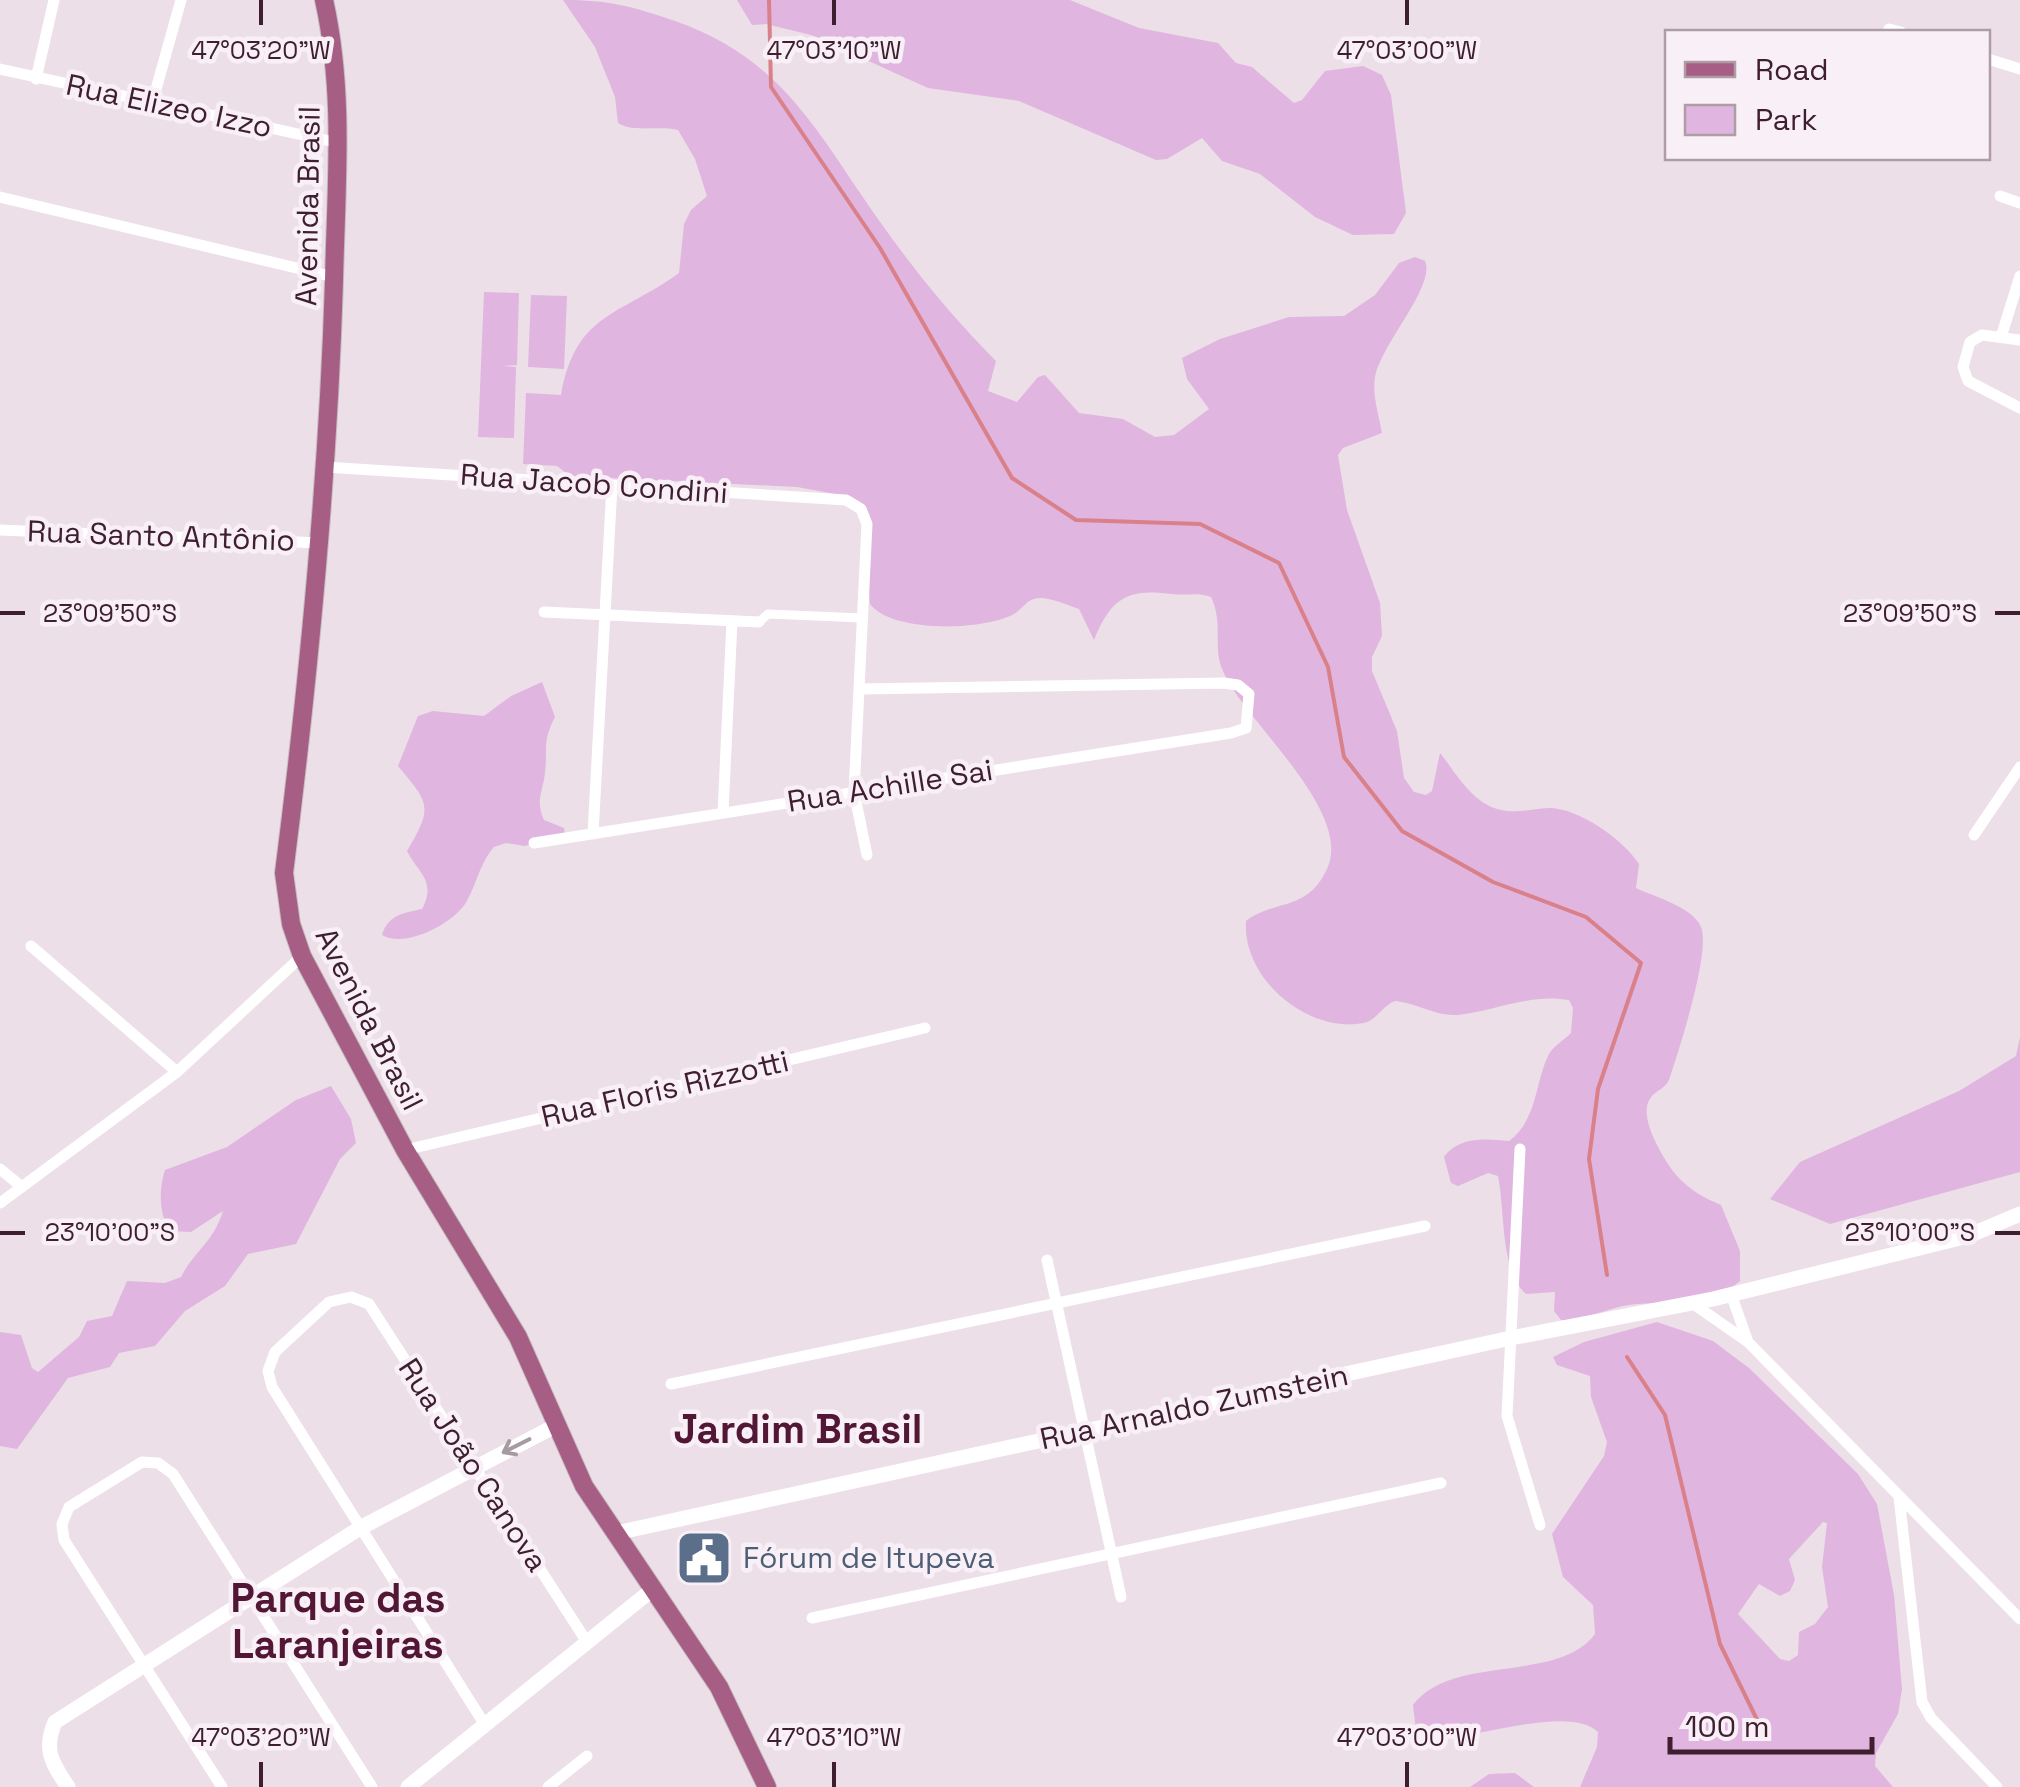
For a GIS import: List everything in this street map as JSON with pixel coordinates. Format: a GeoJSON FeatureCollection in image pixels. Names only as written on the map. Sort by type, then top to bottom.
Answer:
{"type":"FeatureCollection","features":[{"type":"Feature","properties":{"kind":"main road","name":"Avenida Brasil"},"geometry":{"type":"LineString","coordinates":[[324,0],[338,74],[339,143],[321,542],[284,873],[291,924],[302,956],[406,1150],[518,1338],[584,1486],[719,1686],[767,1787]]}},
{"type":"Feature","properties":{"kind":"street"},"geometry":{"type":"LineString","coordinates":[[36,79],[54,0]]}},
{"type":"Feature","properties":{"kind":"street"},"geometry":{"type":"LineString","coordinates":[[153,100],[181,0]]}},
{"type":"Feature","properties":{"kind":"street"},"geometry":{"type":"LineString","coordinates":[[1990,60],[2020,69]]}},
{"type":"Feature","properties":{"kind":"street","name":"Rua Elizeo Izzo"},"geometry":{"type":"LineString","coordinates":[[0,69],[339,143]]}},
{"type":"Feature","properties":{"kind":"street"},"geometry":{"type":"LineString","coordinates":[[2000,196],[2020,203]]}},
{"type":"Feature","properties":{"kind":"street"},"geometry":{"type":"LineString","coordinates":[[0,197],[334,277]]}},
{"type":"Feature","properties":{"kind":"street"},"geometry":{"type":"LineString","coordinates":[[2002,334],[2020,276]]}},
{"type":"Feature","properties":{"kind":"street"},"geometry":{"type":"LineString","coordinates":[[2020,340],[2002,334],[1982,335],[1970,342],[1963,367],[1968,381],[2020,408]]}},
{"type":"Feature","properties":{"kind":"street","name":"Rua Jacob Condini"},"geometry":{"type":"LineString","coordinates":[[325,466],[846,500],[861,509],[866,524],[862,618]]}},
{"type":"Feature","properties":{"kind":"street"},"geometry":{"type":"LineString","coordinates":[[592,834],[612,485]]}},
{"type":"Feature","properties":{"kind":"street","name":"Rua Santo Antônio"},"geometry":{"type":"LineString","coordinates":[[0,530],[321,542]]}},
{"type":"Feature","properties":{"kind":"street"},"geometry":{"type":"LineString","coordinates":[[544,612],[759,622],[768,614],[862,618],[854,792],[867,854]]}},
{"type":"Feature","properties":{"kind":"street"},"geometry":{"type":"LineString","coordinates":[[723,813],[732,621]]}},
{"type":"Feature","properties":{"kind":"street","name":"Rua Achille Sai"},"geometry":{"type":"LineString","coordinates":[[534,843],[1246,728],[1248,694],[1238,685],[1224,683],[859,689]]}},
{"type":"Feature","properties":{"kind":"street"},"geometry":{"type":"LineString","coordinates":[[1974,834],[2020,767]]}},
{"type":"Feature","properties":{"kind":"street"},"geometry":{"type":"LineString","coordinates":[[32,946],[177,1072]]}},
{"type":"Feature","properties":{"kind":"street"},"geometry":{"type":"LineString","coordinates":[[0,1203],[177,1072],[302,956]]}},
{"type":"Feature","properties":{"kind":"street","name":"Rua Floris Rizzotti"},"geometry":{"type":"LineString","coordinates":[[406,1150],[925,1028]]}},
{"type":"Feature","properties":{"kind":"street"},"geometry":{"type":"LineString","coordinates":[[1520,1150],[1507,1416],[1540,1524]]}},
{"type":"Feature","properties":{"kind":"street"},"geometry":{"type":"LineString","coordinates":[[0,1168],[22,1187]]}},
{"type":"Feature","properties":{"kind":"street","name":"Rua Arnaldo Zumstein"},"geometry":{"type":"LineString","coordinates":[[616,1533],[1511,1338],[1692,1303],[1968,1236],[2020,1214]]}},
{"type":"Feature","properties":{"kind":"street"},"geometry":{"type":"LineString","coordinates":[[671,1384],[1425,1226]]}},
{"type":"Feature","properties":{"kind":"street"},"geometry":{"type":"LineString","coordinates":[[1048,1260],[1122,1597]]}},
{"type":"Feature","properties":{"kind":"street"},"geometry":{"type":"LineString","coordinates":[[1731,1294],[1748,1342]]}},
{"type":"Feature","properties":{"kind":"street","name":"Rua João Canova"},"geometry":{"type":"LineString","coordinates":[[360,1528],[272,1386],[268,1371],[274,1352],[328,1302],[352,1297],[369,1304],[587,1642]]}},
{"type":"Feature","properties":{"kind":"street"},"geometry":{"type":"LineString","coordinates":[[1692,1303],[1748,1342],[2020,1619]]}},
{"type":"Feature","properties":{"kind":"street"},"geometry":{"type":"LineString","coordinates":[[68,1787],[50,1759],[47,1741],[55,1722],[360,1528],[557,1425]]}},
{"type":"Feature","properties":{"kind":"street"},"geometry":{"type":"LineString","coordinates":[[222,1787],[64,1540],[62,1524],[69,1507],[142,1462],[158,1463],[173,1474],[372,1787]]}},
{"type":"Feature","properties":{"kind":"street"},"geometry":{"type":"LineString","coordinates":[[812,1618],[1441,1483]]}},
{"type":"Feature","properties":{"kind":"street"},"geometry":{"type":"LineString","coordinates":[[1899,1496],[1922,1702],[1931,1718],[1997,1787]]}},
{"type":"Feature","properties":{"kind":"street"},"geometry":{"type":"LineString","coordinates":[[360,1528],[485,1725]]}},
{"type":"Feature","properties":{"kind":"street"},"geometry":{"type":"LineString","coordinates":[[408,1787],[652,1588]]}},
{"type":"Feature","properties":{"kind":"street"},"geometry":{"type":"LineString","coordinates":[[548,1787],[586,1756]]}},
{"type":"Feature","properties":{"kind":"green space"},"geometry":{"type":"Polygon","coordinates":[[[563,0],[620,5],[675,21],[712,37],[770,77],[815,128],[920,275],[996,361],[988,391],[1017,402],[1038,377],[1045,375],[1079,413],[1123,419],[1155,437],[1174,435],[1209,409],[1187,379],[1182,358],[1220,339],[1289,317],[1344,316],[1375,295],[1399,263],[1415,257],[1425,261],[1423,285],[1375,377],[1382,433],[1343,448],[1338,455],[1347,510],[1380,603],[1382,636],[1372,657],[1372,671],[1397,731],[1404,778],[1414,792],[1426,795],[1432,791],[1440,753],[1470,792],[1485,804],[1515,811],[1561,809],[1587,819],[1612,836],[1639,864],[1636,888],[1682,908],[1697,920],[1703,939],[1693,1001],[1670,1077],[1650,1099],[1647,1117],[1660,1150],[1677,1176],[1721,1205],[1740,1251],[1740,1281],[1727,1290],[1699,1299],[1623,1306],[1584,1318],[1561,1320],[1554,1311],[1555,1292],[1526,1294],[1518,1284],[1505,1239],[1498,1176],[1488,1173],[1458,1186],[1451,1183],[1444,1157],[1450,1150],[1474,1140],[1509,1141],[1525,1123],[1548,1056],[1571,1033],[1573,1008],[1569,1000],[1527,1001],[1458,1015],[1395,1001],[1369,1021],[1343,1024],[1301,1011],[1267,982],[1255,963],[1246,921],[1310,892],[1327,869],[1331,846],[1325,821],[1311,794],[1223,671],[1211,597],[1132,595],[1114,605],[1094,640],[1079,609],[1045,598],[1036,598],[1014,614],[982,624],[917,624],[897,620],[870,604],[863,505],[852,497],[797,487],[570,476],[557,466],[523,464],[526,393],[561,395],[577,347],[589,331],[679,273],[684,224],[691,210],[707,196],[695,159],[678,130],[631,128],[618,123],[615,97],[595,47],[563,0]]]}},
{"type":"Feature","properties":{"kind":"green space"},"geometry":{"type":"Polygon","coordinates":[[[737,0],[1070,0],[1139,28],[1218,43],[1236,63],[1252,67],[1294,103],[1302,100],[1325,71],[1363,66],[1382,75],[1391,95],[1406,213],[1394,234],[1353,235],[1315,217],[1260,174],[1222,161],[1202,138],[1167,159],[1156,160],[1019,101],[928,88],[811,35],[766,24],[752,25],[737,0]]]}},
{"type":"Feature","properties":{"kind":"green space"},"geometry":{"type":"Polygon","coordinates":[[[484,292],[519,293],[517,365],[503,366],[516,367],[514,438],[478,437],[484,292]]]}},
{"type":"Feature","properties":{"kind":"green space"},"geometry":{"type":"Polygon","coordinates":[[[531,295],[567,296],[564,369],[528,367],[531,295]]]}},
{"type":"Feature","properties":{"kind":"green space"},"geometry":{"type":"Polygon","coordinates":[[[542,682],[555,717],[547,739],[540,807],[544,820],[564,828],[565,835],[525,846],[506,843],[494,847],[459,912],[415,937],[391,939],[382,935],[392,919],[422,909],[428,891],[407,851],[421,825],[424,806],[417,789],[398,766],[418,716],[433,711],[484,716],[511,696],[542,682]]]}},
{"type":"Feature","properties":{"kind":"green space"},"geometry":{"type":"Polygon","coordinates":[[[2020,1037],[2020,1172],[1830,1224],[1770,1199],[1800,1162],[1959,1091],[2016,1056],[2020,1037]]]}},
{"type":"Feature","properties":{"kind":"green space"},"geometry":{"type":"Polygon","coordinates":[[[331,1086],[351,1119],[356,1143],[340,1159],[296,1244],[248,1254],[225,1286],[185,1311],[155,1346],[119,1353],[110,1367],[68,1378],[17,1449],[0,1446],[0,1332],[21,1335],[32,1368],[38,1372],[79,1337],[87,1321],[112,1316],[127,1281],[165,1283],[181,1277],[214,1231],[223,1211],[191,1232],[171,1231],[161,1202],[165,1170],[227,1147],[296,1100],[331,1086]]]}},
{"type":"Feature","properties":{"kind":"green space"},"geometry":{"type":"Polygon","coordinates":[[[1657,1322],[1713,1341],[1749,1368],[1858,1474],[1877,1504],[1894,1595],[1902,1689],[1898,1714],[1876,1753],[1875,1766],[1893,1787],[1580,1787],[1597,1747],[1598,1732],[1583,1724],[1563,1721],[1417,1740],[1413,1705],[1430,1689],[1478,1673],[1556,1659],[1578,1649],[1595,1634],[1593,1605],[1563,1577],[1552,1534],[1604,1456],[1607,1442],[1591,1397],[1590,1376],[1557,1365],[1553,1357],[1584,1342],[1657,1322]],[[1823,1522],[1789,1559],[1795,1580],[1790,1591],[1780,1596],[1759,1584],[1738,1614],[1780,1659],[1789,1661],[1798,1655],[1799,1632],[1815,1624],[1828,1607],[1822,1567],[1827,1523],[1823,1522]]]}},
{"type":"Feature","properties":{"kind":"green space"},"geometry":{"type":"Polygon","coordinates":[[[1515,1773],[1534,1787],[1470,1787],[1489,1774],[1515,1773]]]}},
{"type":"Feature","properties":{"kind":"waterway"},"geometry":{"type":"LineString","coordinates":[[769,0],[771,87],[880,248],[1012,478],[1076,520],[1200,524],[1279,563],[1328,667],[1344,757],[1402,831],[1493,882],[1586,917],[1641,963],[1598,1089],[1589,1159],[1607,1275]]}},
{"type":"Feature","properties":{"kind":"waterway"},"geometry":{"type":"LineString","coordinates":[[1627,1357],[1665,1415],[1720,1644],[1765,1736]]}},
{"type":"Feature","properties":{"kind":"place","name":"Fórum de Itupeva"},"geometry":{"type":"Point","coordinates":[704,1558]}},
{"type":"Feature","properties":{"kind":"district","name":"Jardim Brasil"},"geometry":{"type":"Point","coordinates":[798,1429]}},
{"type":"Feature","properties":{"kind":"district","name":"Parque das Laranjeiras"},"geometry":{"type":"Point","coordinates":[338,1621]}}]}
